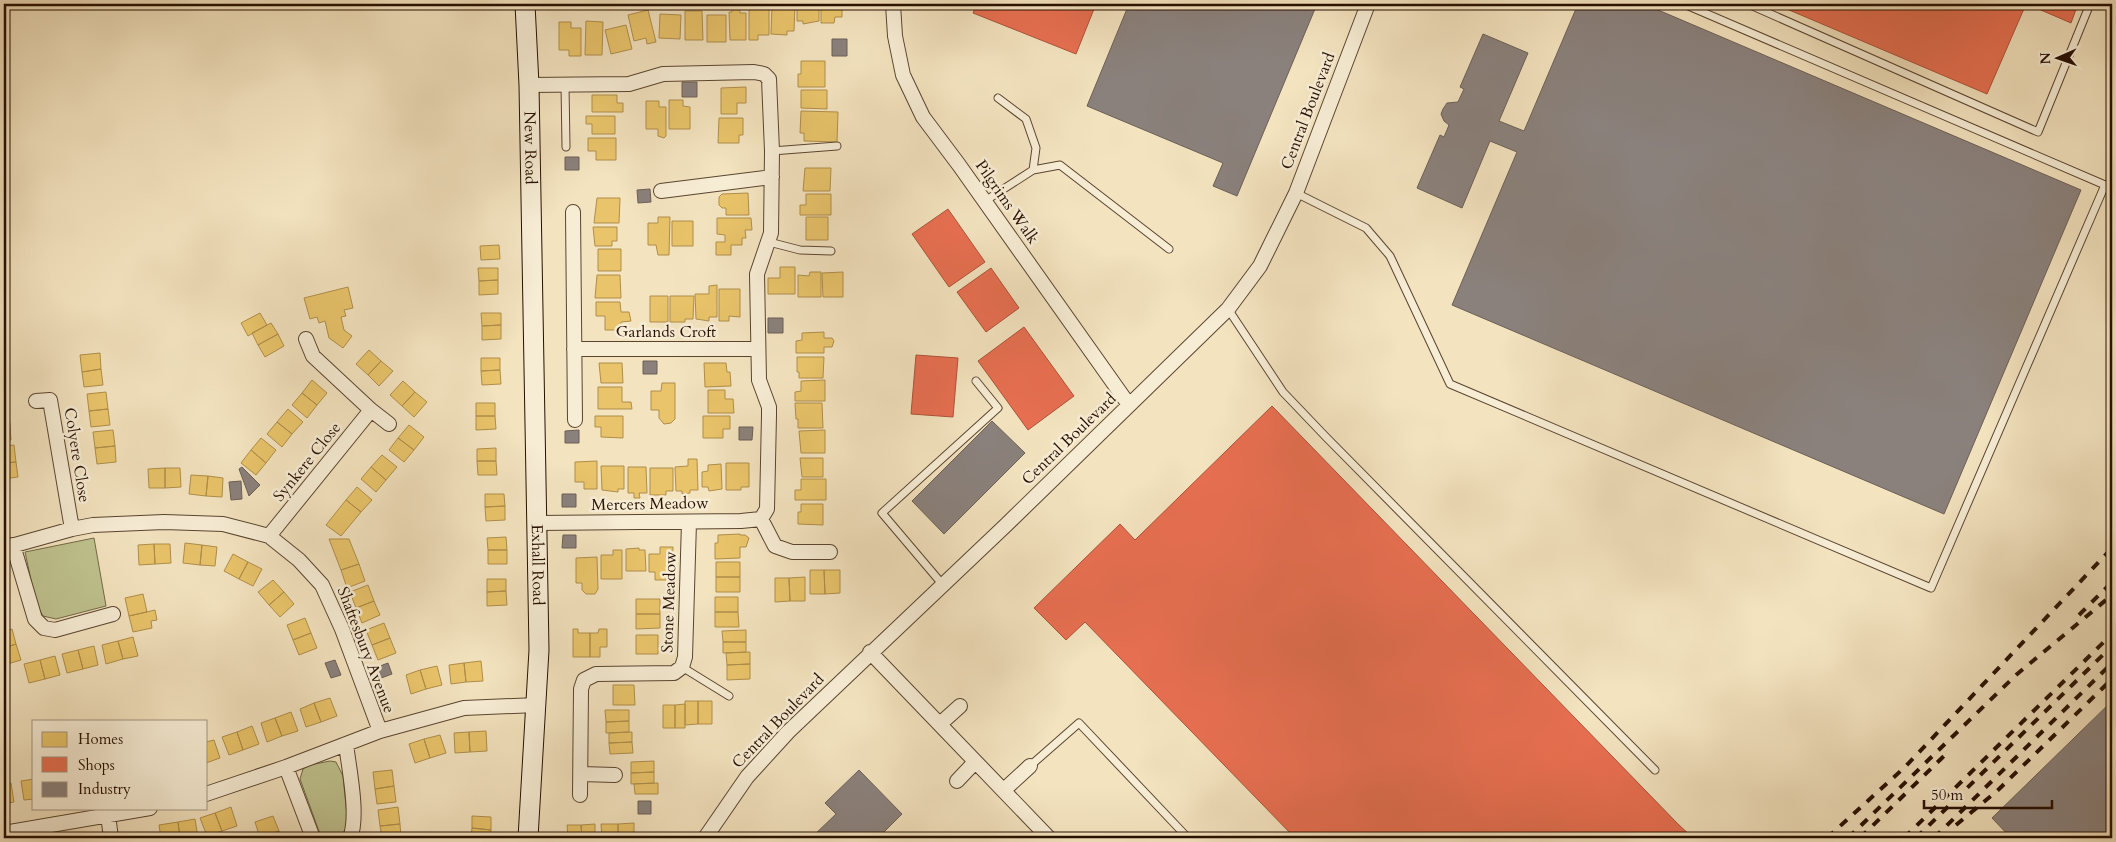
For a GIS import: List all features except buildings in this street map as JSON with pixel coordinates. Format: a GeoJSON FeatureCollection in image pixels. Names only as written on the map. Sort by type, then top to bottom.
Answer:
{"type":"FeatureCollection","features":[{"type":"Feature","properties":{"kind":"street","name":"New Road"},"geometry":{"type":"LineString","coordinates":[[525,4],[529,85],[533,290]]}},
{"type":"Feature","properties":{"kind":"street","name":"Pilgrims Walk"},"geometry":{"type":"LineString","coordinates":[[893,4],[895,36],[903,75],[927,123],[985,201],[1129,405]]}},
{"type":"Feature","properties":{"kind":"street","name":"Central Boulevard"},"geometry":{"type":"LineString","coordinates":[[705,838],[747,776],[788,732],[1228,309],[1260,266],[1296,193],[1368,4]]}},
{"type":"Feature","properties":{"kind":"street"},"geometry":{"type":"LineString","coordinates":[[529,85],[629,84],[663,74],[754,72],[764,74],[770,79],[772,177],[769,242],[759,264],[758,274],[759,380],[770,415],[767,509],[761,519],[776,546],[792,552],[830,552]]}},
{"type":"Feature","properties":{"kind":"street"},"geometry":{"type":"LineString","coordinates":[[661,192],[772,177]]}},
{"type":"Feature","properties":{"kind":"street"},"geometry":{"type":"LineString","coordinates":[[573,212],[575,420]]}},
{"type":"Feature","properties":{"kind":"street","name":"Exhall Road"},"geometry":{"type":"LineString","coordinates":[[528,838],[539,650],[533,290]]}},
{"type":"Feature","properties":{"kind":"street"},"geometry":{"type":"LineString","coordinates":[[306,339],[314,356],[388,424]]}},
{"type":"Feature","properties":{"kind":"street","name":"Garlands Croft"},"geometry":{"type":"LineString","coordinates":[[574,350],[758,349]]}},
{"type":"Feature","properties":{"kind":"street","name":"Colyere Close"},"geometry":{"type":"LineString","coordinates":[[36,402],[50,400],[72,529]]}},
{"type":"Feature","properties":{"kind":"street","name":"Synkere Close"},"geometry":{"type":"LineString","coordinates":[[269,536],[372,410]]}},
{"type":"Feature","properties":{"kind":"street","name":"Mercers Meadow"},"geometry":{"type":"LineString","coordinates":[[538,523],[689,522],[761,519]]}},
{"type":"Feature","properties":{"kind":"street","name":"Shaftesbury Avenue"},"geometry":{"type":"LineString","coordinates":[[113,614],[55,630],[44,628],[35,619],[8,546],[93,525],[164,522],[223,524],[269,536],[299,560],[322,585],[342,629],[380,731]]}},
{"type":"Feature","properties":{"kind":"street","name":"Stone Meadow"},"geometry":{"type":"LineString","coordinates":[[580,795],[581,689],[584,680],[596,674],[674,673],[682,666],[685,657],[689,522]]}},
{"type":"Feature","properties":{"kind":"street"},"geometry":{"type":"LineString","coordinates":[[870,652],[1049,838]]}},
{"type":"Feature","properties":{"kind":"street"},"geometry":{"type":"LineString","coordinates":[[208,793],[286,767],[380,731],[464,708],[537,705]]}},
{"type":"Feature","properties":{"kind":"street"},"geometry":{"type":"LineString","coordinates":[[940,724],[960,706]]}},
{"type":"Feature","properties":{"kind":"street"},"geometry":{"type":"LineString","coordinates":[[346,744],[354,817],[353,831],[350,838]]}},
{"type":"Feature","properties":{"kind":"street"},"geometry":{"type":"LineString","coordinates":[[957,781],[975,762]]}},
{"type":"Feature","properties":{"kind":"street"},"geometry":{"type":"LineString","coordinates":[[1004,790],[1030,766]]}},
{"type":"Feature","properties":{"kind":"street"},"geometry":{"type":"LineString","coordinates":[[286,767],[313,838]]}},
{"type":"Feature","properties":{"kind":"street"},"geometry":{"type":"LineString","coordinates":[[580,774],[615,775]]}},
{"type":"Feature","properties":{"kind":"street"},"geometry":{"type":"LineString","coordinates":[[4,832],[138,810]]}},
{"type":"Feature","properties":{"kind":"street"},"geometry":{"type":"LineString","coordinates":[[108,815],[112,838]]}},
{"type":"Feature","properties":{"kind":"lane"},"geometry":{"type":"LineString","coordinates":[[1296,193],[1366,228],[1390,256],[1450,384],[1931,588],[2104,186],[1684,4]]}},
{"type":"Feature","properties":{"kind":"lane"},"geometry":{"type":"LineString","coordinates":[[1748,4],[2038,132],[2090,4]]}},
{"type":"Feature","properties":{"kind":"lane"},"geometry":{"type":"LineString","coordinates":[[565,85],[566,147]]}},
{"type":"Feature","properties":{"kind":"lane"},"geometry":{"type":"LineString","coordinates":[[998,98],[1026,119],[1036,148],[1032,170]]}},
{"type":"Feature","properties":{"kind":"lane"},"geometry":{"type":"LineString","coordinates":[[772,151],[837,146]]}},
{"type":"Feature","properties":{"kind":"lane"},"geometry":{"type":"LineString","coordinates":[[985,201],[1032,170],[1060,165],[1170,249]]}},
{"type":"Feature","properties":{"kind":"lane"},"geometry":{"type":"LineString","coordinates":[[769,242],[800,250],[831,251]]}},
{"type":"Feature","properties":{"kind":"lane"},"geometry":{"type":"LineString","coordinates":[[1228,309],[1283,392],[1332,444],[1655,770]]}},
{"type":"Feature","properties":{"kind":"lane"},"geometry":{"type":"LineString","coordinates":[[943,585],[882,513],[998,408],[976,381]]}},
{"type":"Feature","properties":{"kind":"lane"},"geometry":{"type":"LineString","coordinates":[[682,666],[729,696]]}},
{"type":"Feature","properties":{"kind":"lane"},"geometry":{"type":"LineString","coordinates":[[1030,766],[1079,723],[1188,838]]}},
{"type":"Feature","properties":{"kind":"green space"},"geometry":{"type":"Polygon","coordinates":[[[94,538],[106,606],[56,619],[43,616],[36,603],[25,552],[94,538]]]}},
{"type":"Feature","properties":{"kind":"green space"},"geometry":{"type":"Polygon","coordinates":[[[330,761],[336,762],[343,776],[348,826],[338,836],[325,838],[320,834],[300,779],[303,769],[310,765],[330,761]]]}},
{"type":"Feature","properties":{"kind":"railway"},"geometry":{"type":"LineString","coordinates":[[1827,838],[1905,767],[2112,548]]}},
{"type":"Feature","properties":{"kind":"railway"},"geometry":{"type":"LineString","coordinates":[[2079,615],[2112,582]]}},
{"type":"Feature","properties":{"kind":"railway"},"geometry":{"type":"LineString","coordinates":[[1848,838],[2016,675],[2112,595]]}},
{"type":"Feature","properties":{"kind":"railway"},"geometry":{"type":"LineString","coordinates":[[1904,838],[2112,634]]}},
{"type":"Feature","properties":{"kind":"railway"},"geometry":{"type":"LineString","coordinates":[[1916,838],[2112,646]]}},
{"type":"Feature","properties":{"kind":"railway"},"geometry":{"type":"LineString","coordinates":[[1934,838],[2112,663]]}},
{"type":"Feature","properties":{"kind":"railway"},"geometry":{"type":"LineString","coordinates":[[1956,825],[1997,791],[2112,679]]}},
{"type":"Feature","properties":{"kind":"railway"},"geometry":{"type":"LineString","coordinates":[[1860,838],[1946,754]]}}]}
